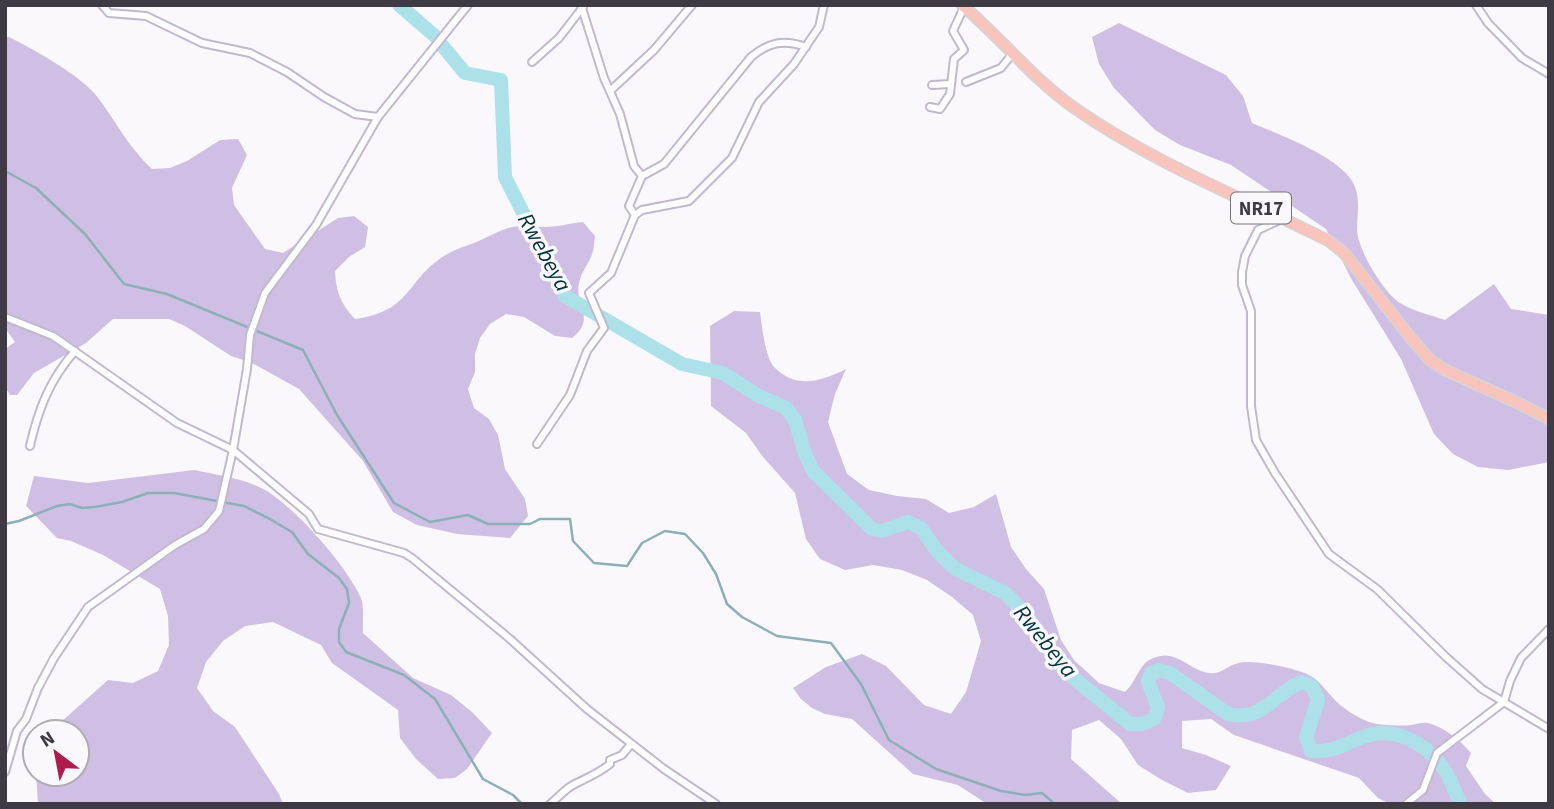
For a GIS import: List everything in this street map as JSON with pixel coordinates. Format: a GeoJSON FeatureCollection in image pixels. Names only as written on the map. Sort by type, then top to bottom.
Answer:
{"type":"FeatureCollection","features":[{"type":"Feature","properties":{"kind":"main road","name":"NR17"},"geometry":{"type":"LineString","coordinates":[[963,6],[1054,92],[1087,116],[1191,174],[1329,241],[1345,254],[1430,360],[1445,370],[1549,419]]}},
{"type":"Feature","properties":{"kind":"street"},"geometry":{"type":"LineString","coordinates":[[102,5],[109,13],[146,16],[209,46],[250,53],[287,72],[355,114],[377,117]]}},
{"type":"Feature","properties":{"kind":"street"},"geometry":{"type":"LineString","coordinates":[[5,772],[17,731],[26,719],[38,688],[54,658],[88,607],[175,545],[204,529],[219,511],[233,450],[250,335],[259,304],[272,282],[316,225],[377,117],[468,5]]}},
{"type":"Feature","properties":{"kind":"street"},"geometry":{"type":"LineString","coordinates":[[610,91],[654,50],[692,5]]}},
{"type":"Feature","properties":{"kind":"street"},"geometry":{"type":"LineString","coordinates":[[537,444],[570,395],[587,351],[604,328],[589,293],[611,274],[635,215],[642,210],[689,201],[732,158],[759,102],[806,47],[819,27],[824,5]]}},
{"type":"Feature","properties":{"kind":"street"},"geometry":{"type":"LineString","coordinates":[[1476,5],[1488,23],[1522,58],[1549,74]]}},
{"type":"Feature","properties":{"kind":"street"},"geometry":{"type":"LineString","coordinates":[[582,6],[604,78],[620,114],[634,166],[642,176]]}},
{"type":"Feature","properties":{"kind":"street"},"geometry":{"type":"LineString","coordinates":[[532,62],[559,38],[582,6]]}},
{"type":"Feature","properties":{"kind":"street"},"geometry":{"type":"LineString","coordinates":[[930,107],[940,109],[950,94],[954,59],[964,50],[953,31],[963,6]]}},
{"type":"Feature","properties":{"kind":"street"},"geometry":{"type":"LineString","coordinates":[[635,215],[629,206],[642,176],[664,163],[751,57],[771,44],[783,42],[806,47]]}},
{"type":"Feature","properties":{"kind":"street"},"geometry":{"type":"LineString","coordinates":[[966,82],[1001,68],[1013,53]]}},
{"type":"Feature","properties":{"kind":"street"},"geometry":{"type":"LineString","coordinates":[[932,85],[950,83]]}},
{"type":"Feature","properties":{"kind":"street"},"geometry":{"type":"LineString","coordinates":[[1282,219],[1258,230],[1245,256],[1242,272],[1242,285],[1251,311],[1251,406],[1256,440],[1329,554],[1377,589],[1482,689],[1549,729]]}},
{"type":"Feature","properties":{"kind":"street"},"geometry":{"type":"LineString","coordinates":[[5,317],[53,337],[186,428],[233,450],[309,514],[318,529],[404,553],[412,558],[510,639],[587,709],[664,769],[716,804]]}},
{"type":"Feature","properties":{"kind":"street"},"geometry":{"type":"LineString","coordinates":[[30,446],[38,410],[63,364],[75,351]]}},
{"type":"Feature","properties":{"kind":"street"},"geometry":{"type":"LineString","coordinates":[[1406,804],[1423,790],[1437,753],[1504,702],[1521,658],[1549,629]]}},
{"type":"Feature","properties":{"kind":"street"},"geometry":{"type":"LineString","coordinates":[[550,804],[576,783],[605,768],[610,764],[610,760],[622,755],[631,744]]}},
{"type":"Feature","properties":{"kind":"shaded area"},"geometry":{"type":"Polygon","coordinates":[[[1119,23],[1226,75],[1243,96],[1252,123],[1305,146],[1342,169],[1356,190],[1357,230],[1362,248],[1379,280],[1400,303],[1445,320],[1494,284],[1511,309],[1549,315],[1549,462],[1508,470],[1478,467],[1453,454],[1434,434],[1401,359],[1352,280],[1326,229],[1231,165],[1180,145],[1155,130],[1114,88],[1099,64],[1092,37],[1119,23]]]}},
{"type":"Feature","properties":{"kind":"shaded area"},"geometry":{"type":"Polygon","coordinates":[[[9,37],[57,64],[92,91],[130,144],[152,169],[170,168],[187,161],[220,140],[238,139],[247,155],[232,188],[234,205],[265,249],[283,253],[338,218],[354,216],[368,227],[365,247],[349,257],[335,271],[340,297],[355,319],[387,309],[398,302],[431,266],[444,256],[499,231],[522,226],[550,227],[583,222],[595,236],[592,255],[579,283],[579,298],[584,318],[579,331],[572,338],[555,336],[524,317],[506,314],[490,324],[480,338],[475,354],[475,372],[468,389],[474,408],[489,419],[498,435],[505,469],[525,499],[528,516],[510,538],[457,534],[417,525],[393,512],[363,461],[299,389],[252,363],[231,356],[185,326],[169,319],[113,319],[86,343],[34,373],[17,395],[10,395],[5,387],[5,349],[15,342],[5,328],[5,38],[9,37]]]}},
{"type":"Feature","properties":{"kind":"shaded area"},"geometry":{"type":"Polygon","coordinates":[[[734,311],[760,312],[768,356],[774,367],[791,379],[818,380],[846,369],[835,394],[828,422],[847,474],[869,490],[926,499],[949,513],[974,507],[996,494],[1011,547],[1044,589],[1061,640],[1074,660],[1099,683],[1125,692],[1147,661],[1160,656],[1179,659],[1209,673],[1217,673],[1245,662],[1301,672],[1315,679],[1346,709],[1369,722],[1396,726],[1426,723],[1446,731],[1471,753],[1466,766],[1485,794],[1496,804],[1390,804],[1378,798],[1359,778],[1234,735],[1211,719],[1182,721],[1182,748],[1231,766],[1216,790],[1188,793],[1162,780],[1138,765],[1121,739],[1099,720],[1072,730],[1071,759],[1122,804],[991,804],[958,785],[913,774],[852,719],[825,714],[812,708],[793,688],[826,667],[862,654],[886,666],[924,705],[951,714],[966,692],[981,641],[973,615],[927,580],[902,570],[873,565],[845,570],[820,559],[806,539],[795,493],[746,433],[711,406],[710,326],[734,311]]]}},
{"type":"Feature","properties":{"kind":"shaded area"},"geometry":{"type":"Polygon","coordinates":[[[194,470],[241,480],[267,491],[292,511],[343,568],[362,600],[363,633],[413,678],[451,695],[492,733],[467,769],[455,778],[438,779],[416,759],[400,738],[398,710],[332,663],[321,645],[273,622],[245,626],[223,641],[206,662],[197,688],[213,711],[235,727],[283,804],[38,804],[37,788],[91,788],[91,718],[65,718],[108,680],[133,683],[158,671],[169,645],[168,616],[160,589],[103,555],[57,538],[26,506],[34,476],[88,483],[194,470]]]}},
{"type":"Feature","properties":{"kind":"waterway","name":"Rwebeya"},"geometry":{"type":"LineString","coordinates":[[399,5],[435,36]]}},
{"type":"Feature","properties":{"kind":"waterway","name":"Rwebeya"},"geometry":{"type":"LineString","coordinates":[[441,44],[465,73],[501,80],[505,177],[565,296],[682,364],[723,373],[757,395],[786,408],[795,420],[813,471],[872,529],[882,531],[908,522],[921,528],[937,551],[954,568],[1005,593],[1024,612],[1064,670],[1130,724],[1143,724],[1154,719],[1158,707],[1148,682],[1151,673],[1159,670],[1170,673],[1228,714],[1240,715],[1259,711],[1301,682],[1312,686],[1318,700],[1306,737],[1311,751],[1332,749],[1375,734],[1398,735],[1419,744],[1437,760],[1461,804]]}},
{"type":"Feature","properties":{"kind":"waterway"},"geometry":{"type":"LineString","coordinates":[[5,171],[36,188],[85,234],[124,284],[167,294],[303,350],[337,415],[394,503],[430,522],[468,515],[488,524],[530,524],[540,519],[570,519],[573,541],[594,563],[627,566],[642,543],[665,531],[685,534],[703,553],[716,574],[727,604],[742,617],[777,636],[831,643],[861,684],[889,740],[936,769],[1001,791],[1025,795],[1042,793],[1055,804]]}},
{"type":"Feature","properties":{"kind":"waterway"},"geometry":{"type":"LineString","coordinates":[[5,524],[57,506],[70,504],[82,508],[95,507],[148,493],[174,493],[244,506],[268,518],[292,532],[308,554],[339,578],[347,589],[349,603],[339,629],[339,642],[346,652],[404,675],[435,699],[483,779],[513,795],[522,804]]}}]}
